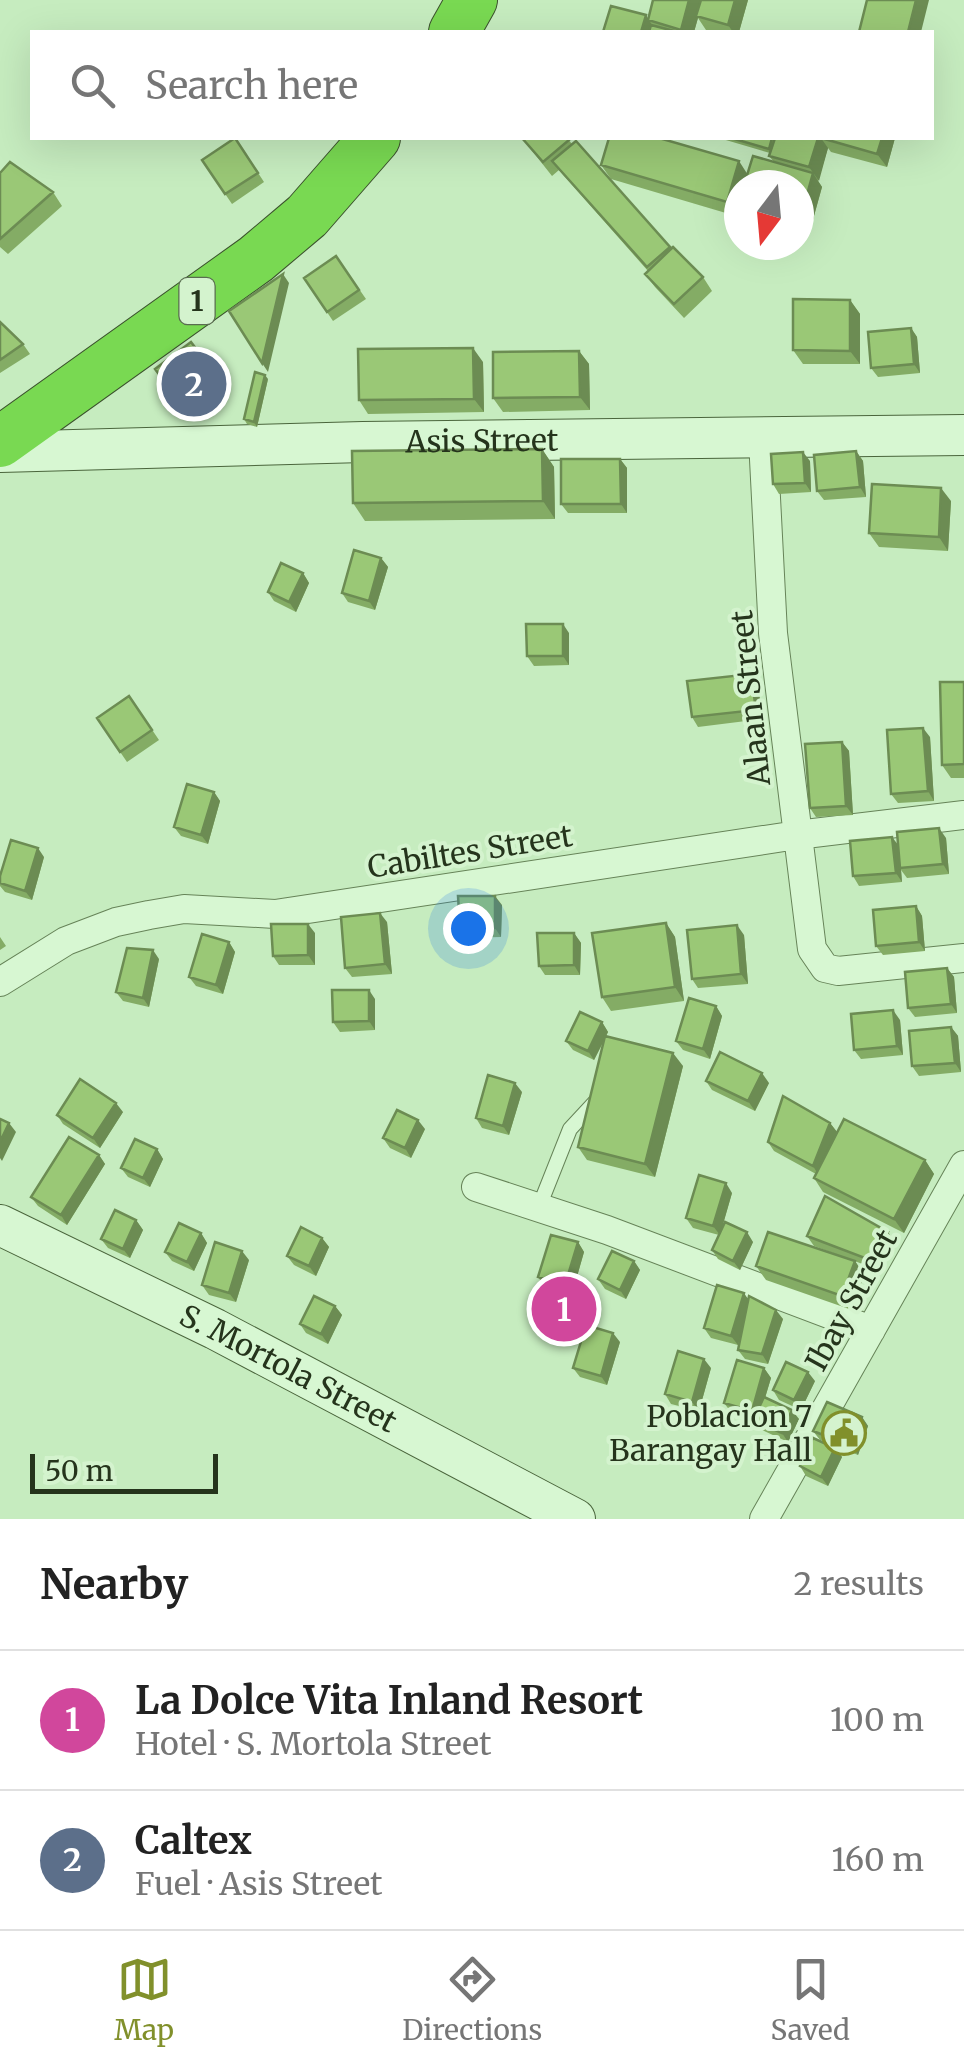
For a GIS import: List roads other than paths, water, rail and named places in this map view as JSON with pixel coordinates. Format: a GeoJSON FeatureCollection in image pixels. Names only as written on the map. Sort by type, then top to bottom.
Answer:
{"type":"FeatureCollection","features":[{"type":"Feature","properties":{"kind":"highway"},"geometry":{"type":"LineString","coordinates":[[455,30],[472,0]]}},
{"type":"Feature","properties":{"kind":"highway","name":"1"},"geometry":{"type":"LineString","coordinates":[[0,442],[256,258],[307,216],[373,140]]}},
{"type":"Feature","properties":{"kind":"main road","name":"Asis Street"},"geometry":{"type":"LineString","coordinates":[[0,452],[363,442],[964,435]]}},
{"type":"Feature","properties":{"kind":"main road","name":"S. Mortola Street"},"geometry":{"type":"LineString","coordinates":[[0,1224],[214,1330],[575,1519]]}},
{"type":"Feature","properties":{"kind":"street","name":"Alaan Street"},"geometry":{"type":"LineString","coordinates":[[763,440],[773,633],[812,949],[825,968],[838,971],[964,958]]}},
{"type":"Feature","properties":{"kind":"street","name":"Cabiltes Street"},"geometry":{"type":"LineString","coordinates":[[0,982],[66,941],[116,922],[149,915],[184,909],[274,914],[797,835],[964,815]]}},
{"type":"Feature","properties":{"kind":"street","name":"Ibay Street"},"geometry":{"type":"LineString","coordinates":[[764,1519],[964,1164]]}},
{"type":"Feature","properties":{"kind":"street"},"geometry":{"type":"LineString","coordinates":[[476,1187],[871,1330]]}},
{"type":"Feature","properties":{"kind":"lane"},"geometry":{"type":"LineString","coordinates":[[540,1207],[570,1129],[596,1102]]}},
{"type":"Feature","properties":{"kind":"place","name":"Caltex"},"geometry":{"type":"Point","coordinates":[194,384]}},
{"type":"Feature","properties":{"kind":"place","name":"La Dolce Vita Inland Resort"},"geometry":{"type":"Point","coordinates":[564,1309]}},
{"type":"Feature","properties":{"kind":"place","name":"Poblacion 7 Barangay Hall"},"geometry":{"type":"Point","coordinates":[844,1433]}}]}
